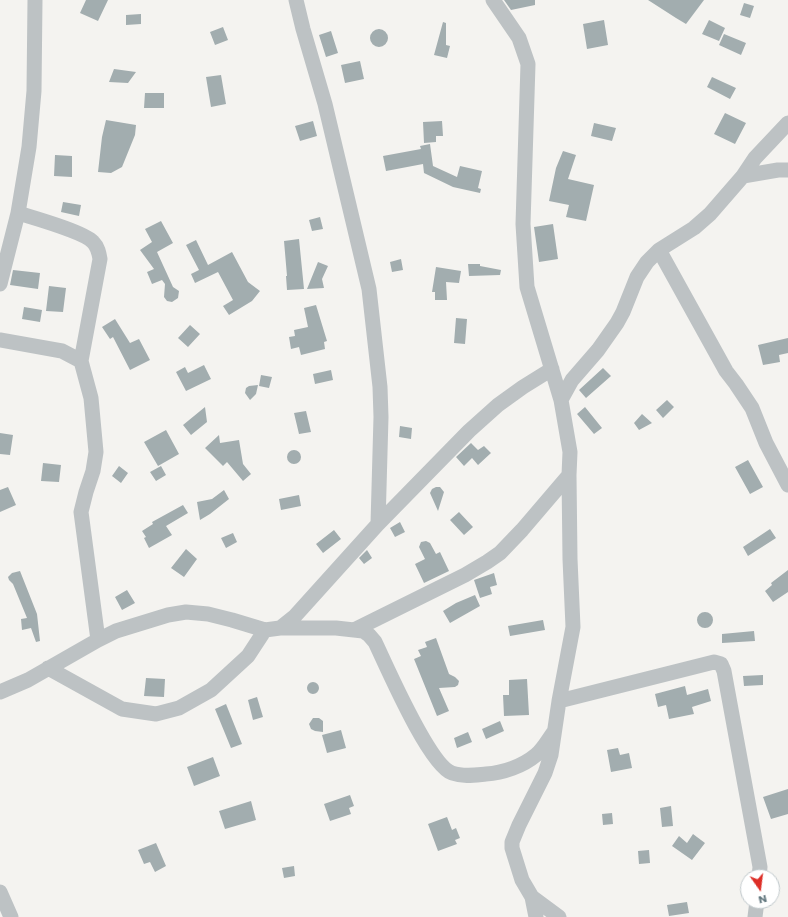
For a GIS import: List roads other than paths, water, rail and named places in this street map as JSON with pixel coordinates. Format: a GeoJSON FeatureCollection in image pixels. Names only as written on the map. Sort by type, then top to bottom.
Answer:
{"type":"FeatureCollection","features":[{"type":"Feature","properties":{"kind":"street"},"geometry":{"type":"LineString","coordinates":[[0,284],[18,213],[29,147],[33,105],[35,0]]}},
{"type":"Feature","properties":{"kind":"street"},"geometry":{"type":"LineString","coordinates":[[296,0],[302,29],[325,104],[369,289],[380,387],[381,417],[378,524]]}},
{"type":"Feature","properties":{"kind":"street"},"geometry":{"type":"LineString","coordinates":[[492,0],[519,38],[528,64],[523,224],[527,287],[561,400],[570,452],[570,559],[573,627],[553,733],[551,755],[545,773],[512,842],[513,855],[522,880],[532,897],[536,917]]}},
{"type":"Feature","properties":{"kind":"street"},"geometry":{"type":"LineString","coordinates":[[561,400],[572,380],[598,350],[617,323],[637,277],[647,262],[659,250],[694,228],[704,219],[743,176],[755,158],[788,123]]}},
{"type":"Feature","properties":{"kind":"street"},"geometry":{"type":"LineString","coordinates":[[743,176],[778,170],[788,170]]}},
{"type":"Feature","properties":{"kind":"street"},"geometry":{"type":"LineString","coordinates":[[18,213],[69,230],[92,241],[98,249],[100,259],[81,361],[91,398],[96,452],[93,471],[81,512],[98,640]]}},
{"type":"Feature","properties":{"kind":"street"},"geometry":{"type":"LineString","coordinates":[[659,250],[726,371],[752,408],[766,443],[788,485]]}},
{"type":"Feature","properties":{"kind":"street"},"geometry":{"type":"LineString","coordinates":[[0,340],[62,351],[81,361]]}},
{"type":"Feature","properties":{"kind":"street"},"geometry":{"type":"LineString","coordinates":[[280,628],[295,616],[378,524],[444,456],[498,405],[523,386],[552,369]]}},
{"type":"Feature","properties":{"kind":"street"},"geometry":{"type":"LineString","coordinates":[[354,630],[465,575],[500,553],[522,530],[569,475]]}},
{"type":"Feature","properties":{"kind":"street"},"geometry":{"type":"LineString","coordinates":[[0,692],[28,680],[98,640],[124,629],[168,614],[186,612],[208,614],[265,630],[280,628],[336,628],[362,631],[369,635],[375,642],[399,694],[434,756],[442,766],[452,773],[467,776],[496,774],[520,765],[537,754],[553,733]]}},
{"type":"Feature","properties":{"kind":"street"},"geometry":{"type":"LineString","coordinates":[[48,668],[122,709],[156,714],[179,708],[211,690],[248,656],[265,630]]}},
{"type":"Feature","properties":{"kind":"street"},"geometry":{"type":"LineString","coordinates":[[559,701],[714,662],[721,664],[724,671],[760,869]]}},
{"type":"Feature","properties":{"kind":"street"},"geometry":{"type":"LineString","coordinates":[[0,892],[11,917]]}},
{"type":"Feature","properties":{"kind":"street"},"geometry":{"type":"LineString","coordinates":[[532,897],[559,917]]}}]}
